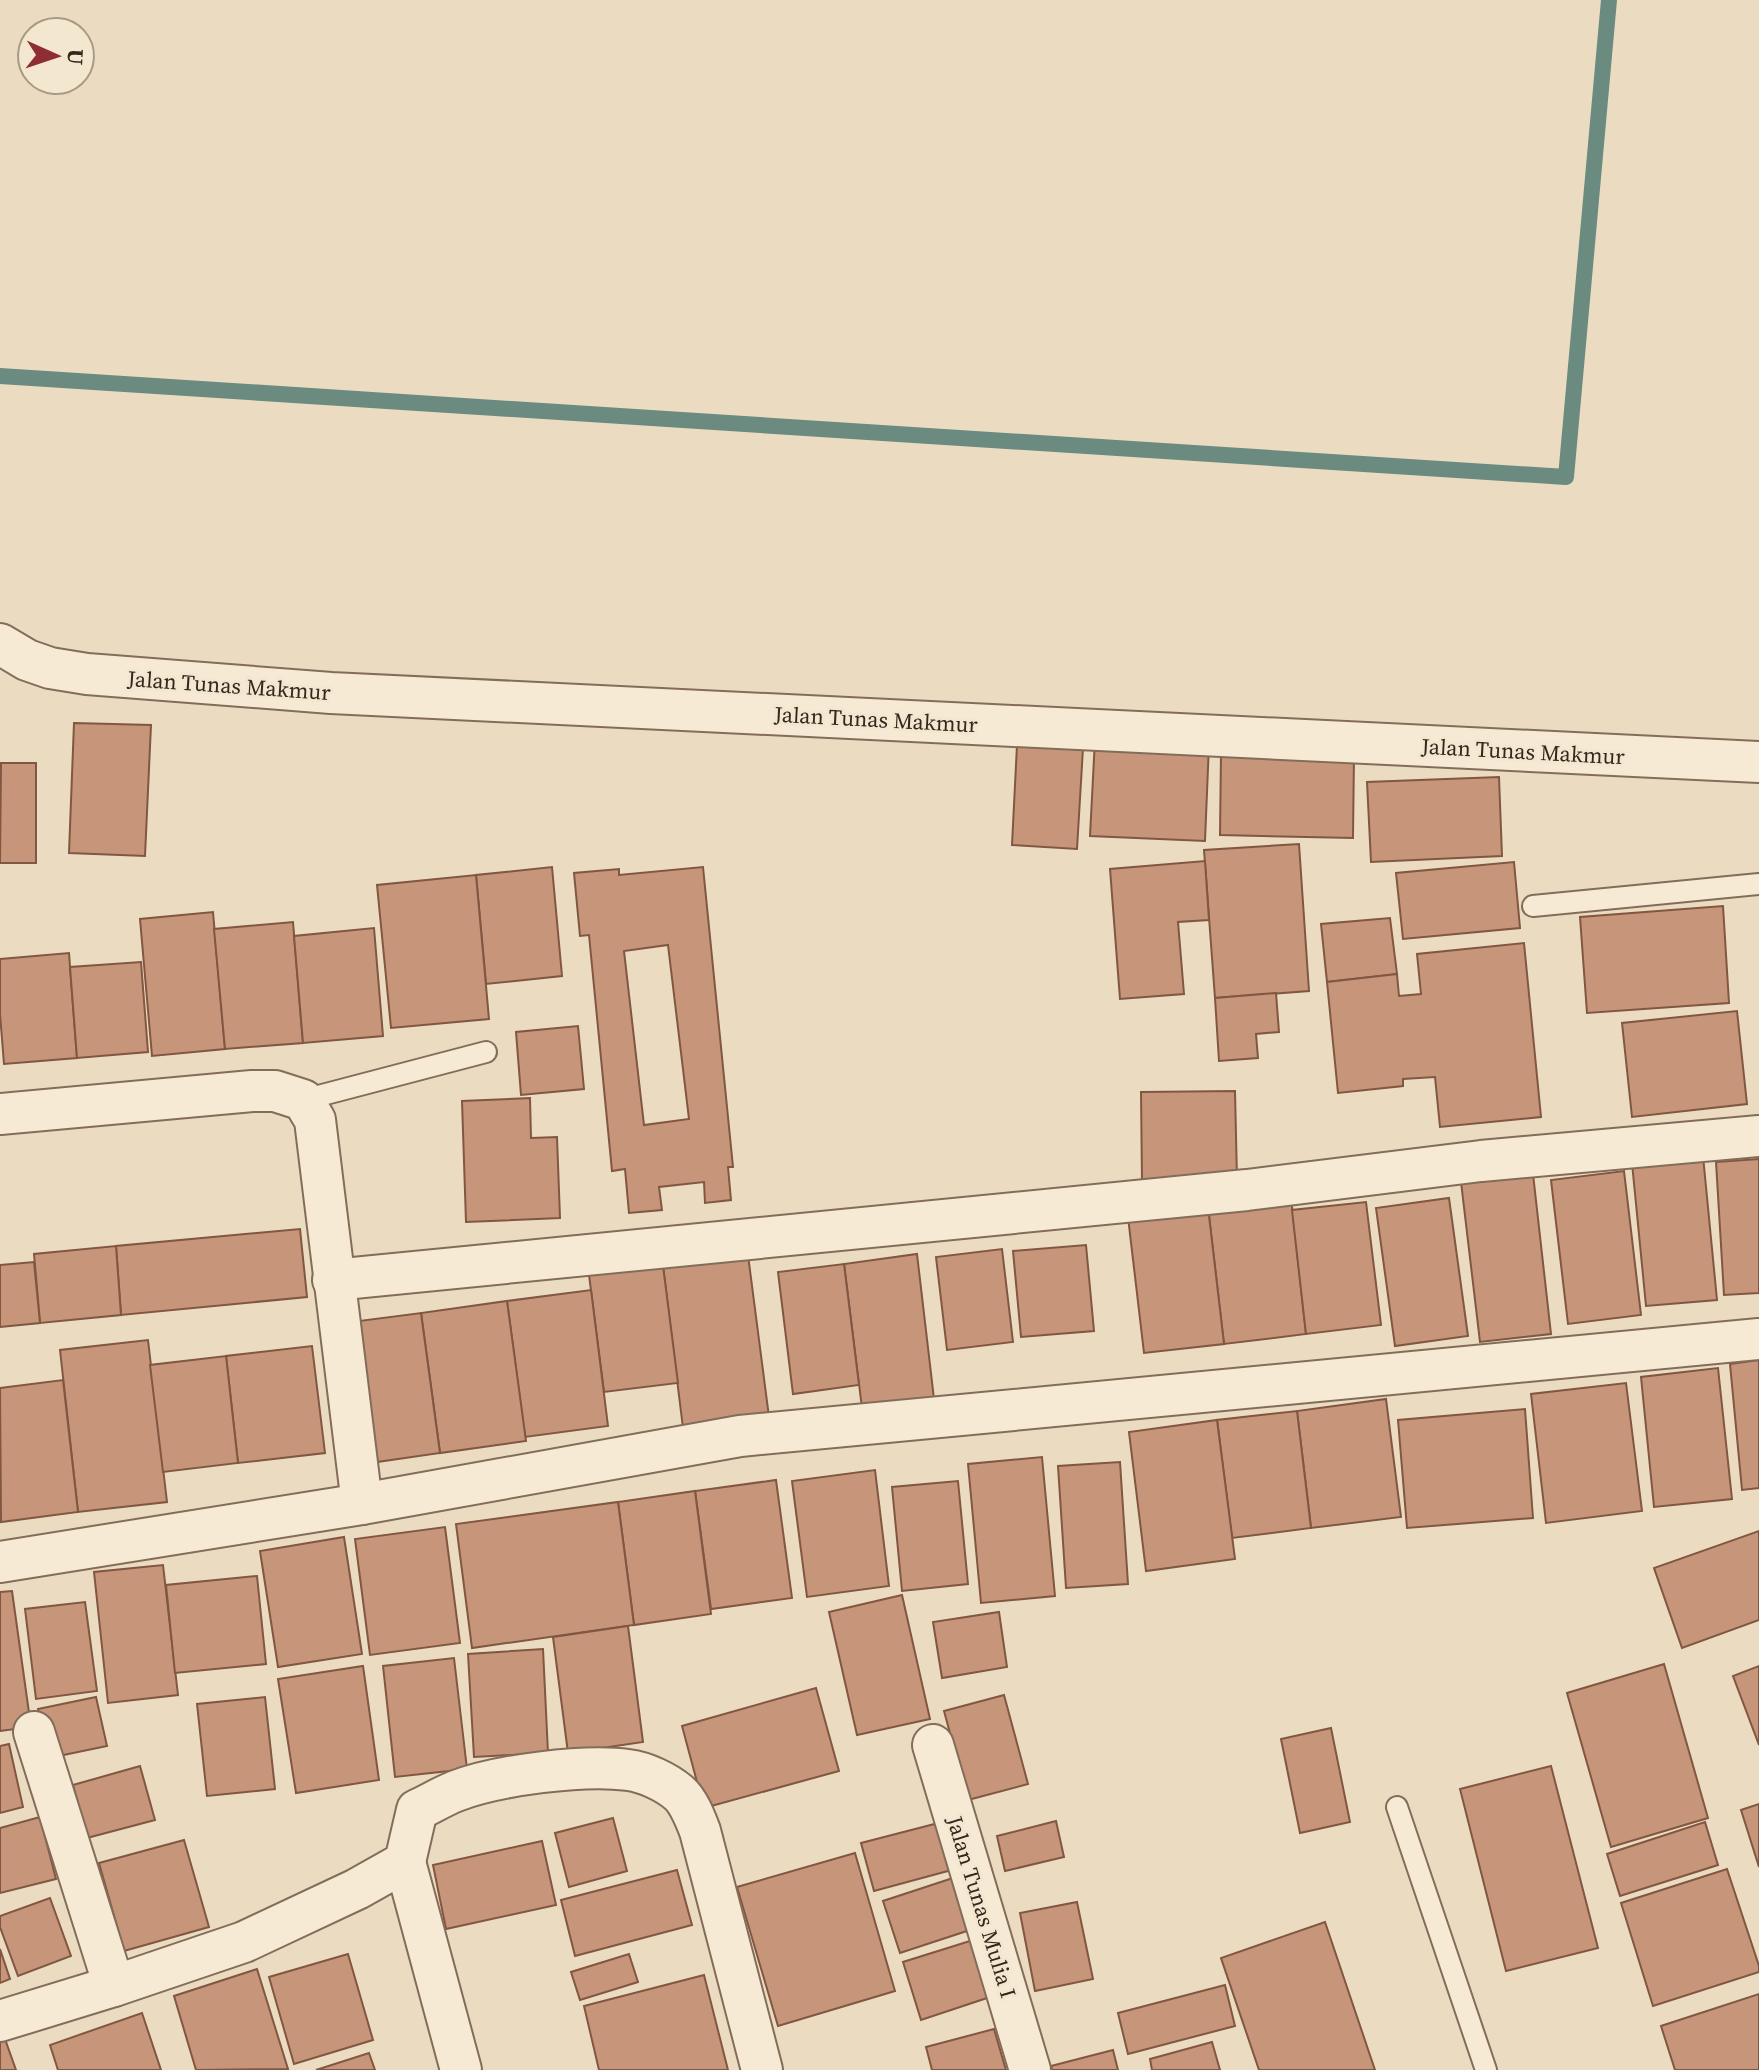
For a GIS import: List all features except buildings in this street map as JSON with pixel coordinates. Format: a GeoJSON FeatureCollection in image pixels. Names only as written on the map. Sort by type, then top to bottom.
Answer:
{"type":"FeatureCollection","features":[{"type":"Feature","properties":{"kind":"street","name":"Jalan Tunas Makmur"},"geometry":{"type":"LineString","coordinates":[[0,644],[27,660],[50,668],[87,674],[331,693],[1759,762]]}},
{"type":"Feature","properties":{"kind":"street"},"geometry":{"type":"LineString","coordinates":[[0,1114],[252,1091],[275,1091],[303,1100],[315,1120],[362,1504]]}},
{"type":"Feature","properties":{"kind":"street"},"geometry":{"type":"LineString","coordinates":[[333,1280],[1232,1191],[1481,1161],[1759,1136]]}},
{"type":"Feature","properties":{"kind":"street"},"geometry":{"type":"LineString","coordinates":[[0,1562],[362,1504],[740,1436],[1759,1339]]}},
{"type":"Feature","properties":{"kind":"street"},"geometry":{"type":"LineString","coordinates":[[34,1732],[114,1986]]}},
{"type":"Feature","properties":{"kind":"street","name":"Jalan Tunas Mulia I"},"geometry":{"type":"LineString","coordinates":[[933,1745],[1030,2070]]}},
{"type":"Feature","properties":{"kind":"street"},"geometry":{"type":"LineString","coordinates":[[461,2070],[405,1862],[417,1810],[485,1782],[598,1768],[632,1771],[661,1781],[681,1794],[692,1812],[700,1831],[762,2070]]}},
{"type":"Feature","properties":{"kind":"street"},"geometry":{"type":"LineString","coordinates":[[0,2021],[244,1942],[357,1889],[405,1862]]}},
{"type":"Feature","properties":{"kind":"lane"},"geometry":{"type":"LineString","coordinates":[[1533,906],[1759,884]]}},
{"type":"Feature","properties":{"kind":"lane"},"geometry":{"type":"LineString","coordinates":[[303,1100],[486,1052]]}},
{"type":"Feature","properties":{"kind":"lane"},"geometry":{"type":"LineString","coordinates":[[1397,1807],[1486,2070]]}},
{"type":"Feature","properties":{"kind":"waterway"},"geometry":{"type":"LineString","coordinates":[[0,376],[1566,477],[1609,0]]}}]}
